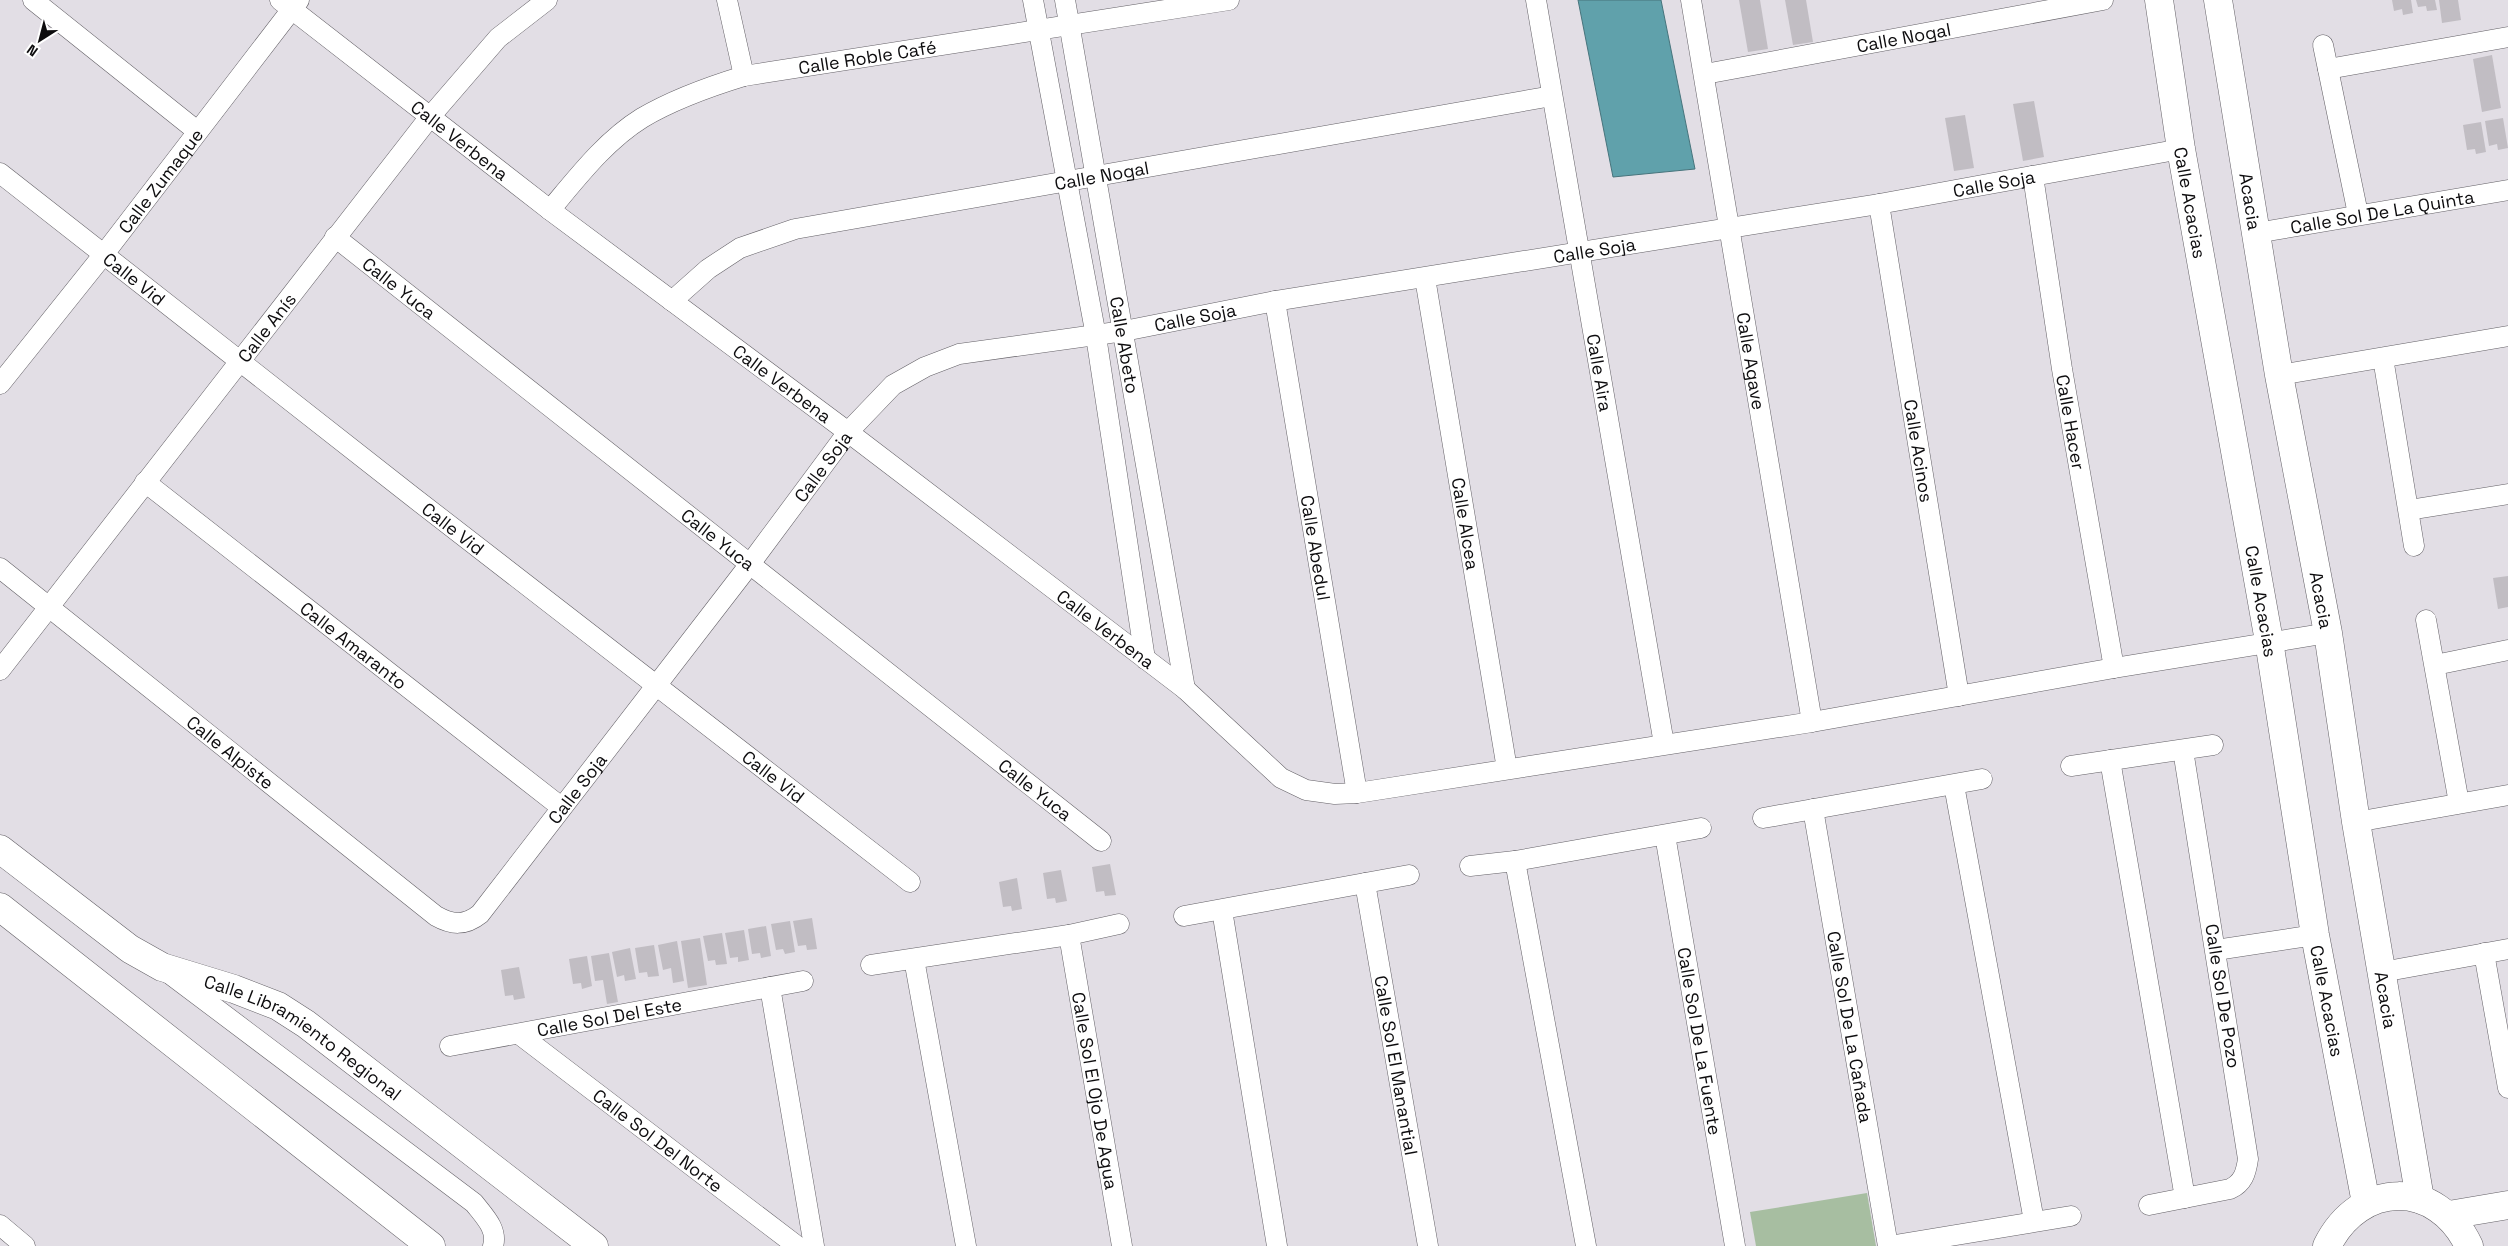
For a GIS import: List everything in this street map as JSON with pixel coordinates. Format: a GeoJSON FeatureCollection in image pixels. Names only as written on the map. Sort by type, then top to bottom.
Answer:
{"type":"FeatureCollection","features":[{"type":"Feature","properties":{"kind":"street"},"geometry":{"type":"LineString","coordinates":[[33,0],[197,131]]}},
{"type":"Feature","properties":{"kind":"street","name":"Calle Anís"},"geometry":{"type":"LineString","coordinates":[[0,670],[50,608],[335,237],[430,118],[498,38],[547,0]]}},
{"type":"Feature","properties":{"kind":"street"},"geometry":{"type":"LineString","coordinates":[[727,0],[744,76]]}},
{"type":"Feature","properties":{"kind":"street","name":"Calle Abeto"},"geometry":{"type":"LineString","coordinates":[[1032,0],[1096,336],[1145,659]]}},
{"type":"Feature","properties":{"kind":"street","name":"Calle Abeto"},"geometry":{"type":"LineString","coordinates":[[1066,0],[1185,689]]}},
{"type":"Feature","properties":{"kind":"street","name":"Calle Roble Café"},"geometry":{"type":"LineString","coordinates":[[550,210],[608,145],[640,119],[676,100],[744,76],[1038,32],[1229,0]]}},
{"type":"Feature","properties":{"kind":"street","name":"Calle Aira"},"geometry":{"type":"LineString","coordinates":[[1536,0],[1664,744]]}},
{"type":"Feature","properties":{"kind":"street","name":"Calle Agave"},"geometry":{"type":"LineString","coordinates":[[1691,0],[1705,74],[1812,722]]}},
{"type":"Feature","properties":{"kind":"street","name":"Calle Nogal"},"geometry":{"type":"LineString","coordinates":[[1705,74],[2103,0]]}},
{"type":"Feature","properties":{"kind":"street","name":"Calle Acacias"},"geometry":{"type":"LineString","coordinates":[[2160,0],[2182,149],[2268,642],[2315,935],[2366,1203]]}},
{"type":"Feature","properties":{"kind":"street","name":"Acacia"},"geometry":{"type":"LineString","coordinates":[[2218,0],[2279,375],[2328,633],[2356,822],[2420,1199]]}},
{"type":"Feature","properties":{"kind":"street","name":"Calle Zumaque"},"geometry":{"type":"LineString","coordinates":[[2,376],[104,254],[290,3]]}},
{"type":"Feature","properties":{"kind":"street","name":"Calle Verbena"},"geometry":{"type":"LineString","coordinates":[[290,3],[430,118],[550,210],[848,432],[1185,689],[1264,764],[1282,778],[1306,790],[1335,794],[1357,793],[1812,722],[2114,668],[2328,633]]}},
{"type":"Feature","properties":{"kind":"street"},"geometry":{"type":"LineString","coordinates":[[2328,69],[2508,38]]}},
{"type":"Feature","properties":{"kind":"street"},"geometry":{"type":"LineString","coordinates":[[2323,45],[2358,214]]}},
{"type":"Feature","properties":{"kind":"street","name":"Calle Nogal"},"geometry":{"type":"LineString","coordinates":[[672,300],[708,269],[740,248],[787,231],[1552,96]]}},
{"type":"Feature","properties":{"kind":"street","name":"Calle Soja"},"geometry":{"type":"LineString","coordinates":[[465,923],[480,914],[750,564],[848,432],[893,385],[933,364],[959,354],[1096,336],[1275,301],[1581,254],[1879,204],[2182,149]]}},
{"type":"Feature","properties":{"kind":"street","name":"Calle Vid"},"geometry":{"type":"LineString","coordinates":[[0,173],[910,882]]}},
{"type":"Feature","properties":{"kind":"street","name":"Calle Hacer"},"geometry":{"type":"LineString","coordinates":[[2033,176],[2062,369],[2114,668]]}},
{"type":"Feature","properties":{"kind":"street","name":"Calle Sol De La Quinta"},"geometry":{"type":"LineString","coordinates":[[2256,233],[2358,214],[2508,190]]}},
{"type":"Feature","properties":{"kind":"street","name":"Calle Acinos"},"geometry":{"type":"LineString","coordinates":[[1879,204],[1959,696]]}},
{"type":"Feature","properties":{"kind":"street","name":"Calle Yuca"},"geometry":{"type":"LineString","coordinates":[[335,237],[1101,841]]}},
{"type":"Feature","properties":{"kind":"street","name":"Calle Alcea"},"geometry":{"type":"LineString","coordinates":[[1425,278],[1507,769]]}},
{"type":"Feature","properties":{"kind":"street","name":"Calle Abedul"},"geometry":{"type":"LineString","coordinates":[[1275,301],[1357,793]]}},
{"type":"Feature","properties":{"kind":"street"},"geometry":{"type":"LineString","coordinates":[[2279,375],[2508,336]]}},
{"type":"Feature","properties":{"kind":"street"},"geometry":{"type":"LineString","coordinates":[[2383,358],[2414,546]]}},
{"type":"Feature","properties":{"kind":"street","name":"Calle Amaranto"},"geometry":{"type":"LineString","coordinates":[[146,482],[562,807]]}},
{"type":"Feature","properties":{"kind":"street"},"geometry":{"type":"LineString","coordinates":[[2409,510],[2508,494]]}},
{"type":"Feature","properties":{"kind":"street","name":"Calle Alpiste"},"geometry":{"type":"LineString","coordinates":[[0,568],[436,916],[455,924],[465,923]]}},
{"type":"Feature","properties":{"kind":"street"},"geometry":{"type":"LineString","coordinates":[[2426,620],[2459,803]]}},
{"type":"Feature","properties":{"kind":"street"},"geometry":{"type":"LineString","coordinates":[[2435,665],[2508,650]]}},
{"type":"Feature","properties":{"kind":"street"},"geometry":{"type":"LineString","coordinates":[[2071,766],[2213,745]]}},
{"type":"Feature","properties":{"kind":"street","name":"Calle Sol De Pozo"},"geometry":{"type":"LineString","coordinates":[[2149,1204],[2216,1193],[2238,1186],[2247,1171],[2248,1159],[2183,750]]}},
{"type":"Feature","properties":{"kind":"street"},"geometry":{"type":"LineString","coordinates":[[2110,760],[2185,1198]]}},
{"type":"Feature","properties":{"kind":"street"},"geometry":{"type":"LineString","coordinates":[[1763,818],[1982,779]]}},
{"type":"Feature","properties":{"kind":"street"},"geometry":{"type":"LineString","coordinates":[[1954,785],[2034,1221]]}},
{"type":"Feature","properties":{"kind":"street"},"geometry":{"type":"LineString","coordinates":[[2356,822],[2508,795]]}},
{"type":"Feature","properties":{"kind":"street","name":"Calle Sol De La Cañada"},"geometry":{"type":"LineString","coordinates":[[1813,809],[1888,1246],[2071,1216]]}},
{"type":"Feature","properties":{"kind":"street"},"geometry":{"type":"LineString","coordinates":[[1470,866],[1515,861],[1701,828]]}},
{"type":"Feature","properties":{"kind":"street","name":"Calle Sol De La Fuente"},"geometry":{"type":"LineString","coordinates":[[1665,835],[1735,1246]]}},
{"type":"Feature","properties":{"kind":"street","name":"Calle Libramiento Regional"},"geometry":{"type":"LineString","coordinates":[[0,849],[130,949],[162,968],[234,989],[278,1006],[306,1024],[594,1246]]}},
{"type":"Feature","properties":{"kind":"street"},"geometry":{"type":"LineString","coordinates":[[1515,861],[1586,1246]]}},
{"type":"Feature","properties":{"kind":"street"},"geometry":{"type":"LineString","coordinates":[[1184,916],[1409,875]]}},
{"type":"Feature","properties":{"kind":"street","name":"Calle Sol El Manantial"},"geometry":{"type":"LineString","coordinates":[[1365,884],[1428,1246]]}},
{"type":"Feature","properties":{"kind":"street"},"geometry":{"type":"LineString","coordinates":[[0,907],[432,1246]]}},
{"type":"Feature","properties":{"kind":"street"},"geometry":{"type":"LineString","coordinates":[[1222,910],[1277,1246]]}},
{"type":"Feature","properties":{"kind":"street"},"geometry":{"type":"LineString","coordinates":[[871,965],[1069,935],[1119,924]]}},
{"type":"Feature","properties":{"kind":"street","name":"Calle Sol El Ojo De Agua"},"geometry":{"type":"LineString","coordinates":[[1069,935],[1122,1246]]}},
{"type":"Feature","properties":{"kind":"street"},"geometry":{"type":"LineString","coordinates":[[2216,950],[2315,935]]}},
{"type":"Feature","properties":{"kind":"street"},"geometry":{"type":"LineString","coordinates":[[2382,972],[2508,949]]}},
{"type":"Feature","properties":{"kind":"street"},"geometry":{"type":"LineString","coordinates":[[2484,953],[2508,1088]]}},
{"type":"Feature","properties":{"kind":"street"},"geometry":{"type":"LineString","coordinates":[[914,959],[966,1246]]}},
{"type":"Feature","properties":{"kind":"street"},"geometry":{"type":"LineString","coordinates":[[162,968],[474,1203],[488,1220],[496,1237],[493,1246]]}},
{"type":"Feature","properties":{"kind":"street","name":"Calle Sol Del Este"},"geometry":{"type":"LineString","coordinates":[[450,1046],[803,981]]}},
{"type":"Feature","properties":{"kind":"street"},"geometry":{"type":"LineString","coordinates":[[770,987],[814,1246]]}},
{"type":"Feature","properties":{"kind":"street","name":"Calle Sol Del Norte"},"geometry":{"type":"LineString","coordinates":[[519,1034],[797,1246]]}},
{"type":"Feature","properties":{"kind":"street"},"geometry":{"type":"LineString","coordinates":[[2327,1246],[2335,1229],[2349,1214],[2366,1203],[2382,1198],[2399,1196],[2420,1199],[2436,1206],[2462,1230],[2469,1246]]}},
{"type":"Feature","properties":{"kind":"street"},"geometry":{"type":"LineString","coordinates":[[2449,1216],[2508,1205]]}},
{"type":"Feature","properties":{"kind":"street"},"geometry":{"type":"LineString","coordinates":[[0,1225],[25,1246]]}},
{"type":"Feature","properties":{"kind":"green space"},"geometry":{"type":"Polygon","coordinates":[[[1867,1193],[1876,1246],[1756,1246],[1750,1212],[1867,1193]]]}},
{"type":"Feature","properties":{"kind":"water"},"geometry":{"type":"Polygon","coordinates":[[[1578,0],[1661,0],[1695,169],[1613,177],[1578,0]]]}},
{"type":"Feature","properties":{"kind":"building"},"geometry":{"type":"Polygon","coordinates":[[[1739,0],[1760,0],[1768,49],[1748,52],[1739,0]]]}},
{"type":"Feature","properties":{"kind":"building"},"geometry":{"type":"Polygon","coordinates":[[[1785,0],[1806,0],[1813,42],[1793,45],[1785,0]]]}},
{"type":"Feature","properties":{"kind":"building"},"geometry":{"type":"Polygon","coordinates":[[[2392,0],[2411,0],[2413,13],[2403,15],[2402,9],[2394,11],[2392,0]]]}},
{"type":"Feature","properties":{"kind":"building"},"geometry":{"type":"Polygon","coordinates":[[[2416,0],[2435,0],[2437,10],[2427,11],[2426,6],[2418,7],[2416,0]]]}},
{"type":"Feature","properties":{"kind":"building"},"geometry":{"type":"Polygon","coordinates":[[[2439,0],[2458,0],[2461,20],[2442,23],[2439,0]]]}},
{"type":"Feature","properties":{"kind":"building"},"geometry":{"type":"Polygon","coordinates":[[[2492,55],[2501,108],[2482,112],[2473,59],[2492,55]]]}},
{"type":"Feature","properties":{"kind":"building"},"geometry":{"type":"Polygon","coordinates":[[[2034,101],[2044,157],[2023,161],[2013,104],[2034,101]]]}},
{"type":"Feature","properties":{"kind":"building"},"geometry":{"type":"Polygon","coordinates":[[[1965,115],[1974,168],[1954,171],[1945,118],[1965,115]]]}},
{"type":"Feature","properties":{"kind":"building"},"geometry":{"type":"Polygon","coordinates":[[[2503,118],[2508,148],[2498,150],[2497,144],[2489,146],[2485,121],[2503,118]]]}},
{"type":"Feature","properties":{"kind":"building"},"geometry":{"type":"Polygon","coordinates":[[[2481,122],[2486,152],[2476,154],[2475,149],[2467,150],[2463,125],[2481,122]]]}},
{"type":"Feature","properties":{"kind":"building"},"geometry":{"type":"Polygon","coordinates":[[[2508,576],[2508,607],[2498,609],[2493,578],[2508,576]]]}},
{"type":"Feature","properties":{"kind":"building"},"geometry":{"type":"Polygon","coordinates":[[[1110,864],[1116,895],[1105,896],[1104,891],[1096,892],[1092,867],[1110,864]]]}},
{"type":"Feature","properties":{"kind":"building"},"geometry":{"type":"Polygon","coordinates":[[[1061,870],[1067,901],[1056,903],[1055,898],[1047,899],[1043,873],[1061,870]]]}},
{"type":"Feature","properties":{"kind":"building"},"geometry":{"type":"Polygon","coordinates":[[[1017,878],[1022,909],[1012,911],[1011,906],[1003,907],[999,882],[1017,878]]]}},
{"type":"Feature","properties":{"kind":"building"},"geometry":{"type":"Polygon","coordinates":[[[812,918],[817,949],[807,950],[806,945],[798,946],[793,921],[812,918]]]}},
{"type":"Feature","properties":{"kind":"building"},"geometry":{"type":"Polygon","coordinates":[[[790,921],[795,952],[785,954],[783,949],[776,950],[771,924],[790,921]]]}},
{"type":"Feature","properties":{"kind":"building"},"geometry":{"type":"Polygon","coordinates":[[[766,926],[771,956],[761,958],[760,953],[752,954],[748,929],[766,926]]]}},
{"type":"Feature","properties":{"kind":"building"},"geometry":{"type":"Polygon","coordinates":[[[744,930],[749,960],[738,962],[738,957],[730,958],[725,933],[744,930]]]}},
{"type":"Feature","properties":{"kind":"building"},"geometry":{"type":"Polygon","coordinates":[[[722,933],[727,964],[716,965],[715,960],[708,961],[703,936],[722,933]]]}},
{"type":"Feature","properties":{"kind":"building"},"geometry":{"type":"Polygon","coordinates":[[[700,938],[707,985],[688,988],[681,941],[700,938]]]}},
{"type":"Feature","properties":{"kind":"building"},"geometry":{"type":"Polygon","coordinates":[[[677,941],[684,981],[673,983],[671,968],[663,970],[658,945],[677,941]]]}},
{"type":"Feature","properties":{"kind":"building"},"geometry":{"type":"Polygon","coordinates":[[[654,945],[659,976],[648,977],[647,972],[639,973],[635,948],[654,945]]]}},
{"type":"Feature","properties":{"kind":"building"},"geometry":{"type":"Polygon","coordinates":[[[630,948],[636,979],[625,981],[624,975],[617,977],[612,952],[630,948]]]}},
{"type":"Feature","properties":{"kind":"building"},"geometry":{"type":"Polygon","coordinates":[[[609,953],[618,1002],[607,1004],[603,980],[595,981],[591,956],[609,953]]]}},
{"type":"Feature","properties":{"kind":"building"},"geometry":{"type":"Polygon","coordinates":[[[587,956],[592,986],[582,989],[581,983],[573,984],[569,959],[587,956]]]}},
{"type":"Feature","properties":{"kind":"building"},"geometry":{"type":"Polygon","coordinates":[[[519,967],[525,998],[514,1000],[513,995],[505,996],[501,970],[519,967]]]}}]}
